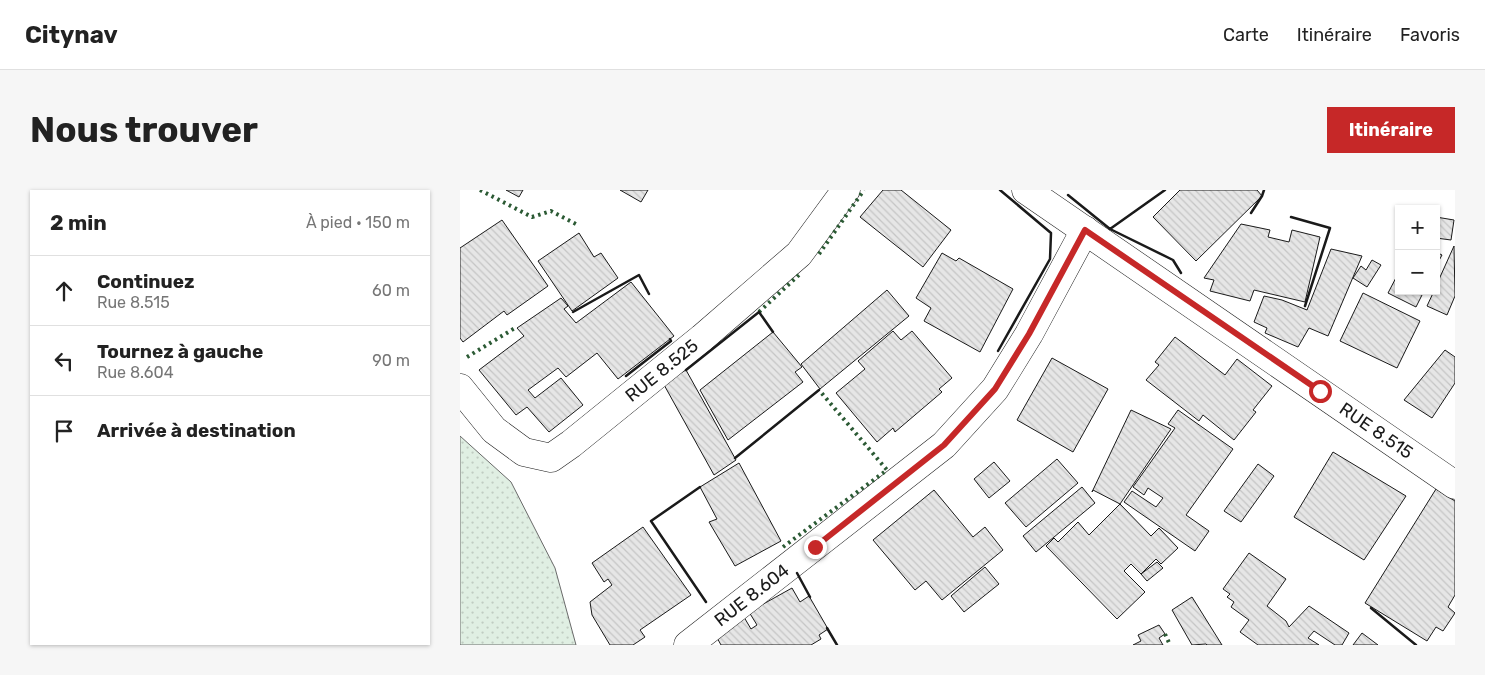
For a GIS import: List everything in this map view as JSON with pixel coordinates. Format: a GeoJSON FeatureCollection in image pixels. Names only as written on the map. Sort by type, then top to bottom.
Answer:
{"type":"FeatureCollection","features":[{"type":"Feature","properties":{"kind":"street","name":"RUE 8.525"},"geometry":{"type":"LineString","coordinates":[[460,388],[494,430],[524,452],[551,458],[702,338],[799,254],[846,190]]}},
{"type":"Feature","properties":{"kind":"street","name":"RUE 8.515"},"geometry":{"type":"LineString","coordinates":[[1026,190],[1455,485]]}},
{"type":"Feature","properties":{"kind":"street","name":"RUE 8.604"},"geometry":{"type":"LineString","coordinates":[[688,645],[944,445],[995,389],[1029,334],[1085,230]]}},
{"type":"Feature","properties":{"kind":"green space"},"geometry":{"type":"Polygon","coordinates":[[[460,436],[511,482],[555,568],[576,645],[460,645],[460,436]]]}},
{"type":"Feature","properties":{"kind":"building"},"geometry":{"type":"Polygon","coordinates":[[[506,190],[523,190],[519,197],[506,190]]]}},
{"type":"Feature","properties":{"kind":"building"},"geometry":{"type":"Polygon","coordinates":[[[620,190],[648,190],[641,202],[620,190]]]}},
{"type":"Feature","properties":{"kind":"building"},"geometry":{"type":"Polygon","coordinates":[[[883,190],[901,190],[951,230],[923,267],[860,217],[883,190]]]}},
{"type":"Feature","properties":{"kind":"building"},"geometry":{"type":"Polygon","coordinates":[[[1180,190],[1257,190],[1262,196],[1196,261],[1153,217],[1180,190]]]}},
{"type":"Feature","properties":{"kind":"building"},"geometry":{"type":"Polygon","coordinates":[[[1440,218],[1454,220],[1451,240],[1440,239],[1440,218]]]}},
{"type":"Feature","properties":{"kind":"building"},"geometry":{"type":"Polygon","coordinates":[[[502,220],[548,286],[507,315],[504,311],[463,342],[460,338],[460,248],[502,220]]]}},
{"type":"Feature","properties":{"kind":"building"},"geometry":{"type":"Polygon","coordinates":[[[1241,224],[1270,230],[1268,237],[1289,242],[1292,230],[1320,237],[1305,302],[1254,290],[1250,301],[1210,291],[1214,280],[1204,278],[1241,224]]]}},
{"type":"Feature","properties":{"kind":"building"},"geometry":{"type":"Polygon","coordinates":[[[579,233],[594,257],[601,253],[618,278],[572,311],[538,261],[579,233]]]}},
{"type":"Feature","properties":{"kind":"building"},"geometry":{"type":"Polygon","coordinates":[[[1454,246],[1455,296],[1447,315],[1427,306],[1432,295],[1440,295],[1440,277],[1454,246]]]}},
{"type":"Feature","properties":{"kind":"building"},"geometry":{"type":"Polygon","coordinates":[[[1331,249],[1362,256],[1328,336],[1309,328],[1298,347],[1265,333],[1267,328],[1254,322],[1264,296],[1282,300],[1307,310],[1331,249]]]}},
{"type":"Feature","properties":{"kind":"building"},"geometry":{"type":"Polygon","coordinates":[[[942,253],[956,261],[959,258],[1013,289],[980,352],[924,321],[931,308],[916,298],[942,253]]]}},
{"type":"Feature","properties":{"kind":"building"},"geometry":{"type":"Polygon","coordinates":[[[1372,260],[1381,265],[1367,287],[1353,278],[1361,266],[1366,270],[1372,260]]]}},
{"type":"Feature","properties":{"kind":"building"},"geometry":{"type":"Polygon","coordinates":[[[1395,280],[1395,295],[1422,295],[1416,307],[1388,293],[1395,280]]]}},
{"type":"Feature","properties":{"kind":"building"},"geometry":{"type":"Polygon","coordinates":[[[631,282],[674,336],[618,379],[597,353],[566,377],[558,368],[528,390],[535,398],[561,378],[583,405],[549,432],[527,407],[516,415],[479,370],[524,336],[517,328],[561,298],[568,306],[564,309],[576,323],[631,282]]]}},
{"type":"Feature","properties":{"kind":"building"},"geometry":{"type":"Polygon","coordinates":[[[887,290],[909,316],[820,389],[801,364],[887,290]]]}},
{"type":"Feature","properties":{"kind":"building"},"geometry":{"type":"Polygon","coordinates":[[[1363,293],[1420,321],[1397,368],[1340,341],[1363,293]]]}},
{"type":"Feature","properties":{"kind":"building"},"geometry":{"type":"Polygon","coordinates":[[[893,331],[901,340],[912,331],[952,378],[939,389],[942,392],[895,432],[893,428],[877,442],[836,393],[865,369],[858,361],[893,331]]]}},
{"type":"Feature","properties":{"kind":"building"},"geometry":{"type":"Polygon","coordinates":[[[773,332],[802,367],[795,372],[803,382],[728,440],[700,390],[773,332]]]}},
{"type":"Feature","properties":{"kind":"building"},"geometry":{"type":"Polygon","coordinates":[[[1175,337],[1225,375],[1237,359],[1272,386],[1253,410],[1256,412],[1234,440],[1203,415],[1199,421],[1146,380],[1159,365],[1155,362],[1175,337]]]}},
{"type":"Feature","properties":{"kind":"building"},"geometry":{"type":"Polygon","coordinates":[[[1445,350],[1455,357],[1455,383],[1432,418],[1404,400],[1445,350]]]}},
{"type":"Feature","properties":{"kind":"building"},"geometry":{"type":"Polygon","coordinates":[[[1052,358],[1108,389],[1073,452],[1017,420],[1052,358]]]}},
{"type":"Feature","properties":{"kind":"building"},"geometry":{"type":"Polygon","coordinates":[[[686,370],[736,460],[714,475],[663,383],[686,370]]]}},
{"type":"Feature","properties":{"kind":"building"},"geometry":{"type":"Polygon","coordinates":[[[1131,410],[1171,429],[1120,504],[1093,490],[1092,492],[1131,410]]]}},
{"type":"Feature","properties":{"kind":"building"},"geometry":{"type":"Polygon","coordinates":[[[1178,410],[1233,449],[1186,515],[1209,531],[1195,551],[1124,502],[1132,491],[1156,507],[1163,498],[1148,488],[1144,495],[1133,487],[1175,428],[1168,424],[1178,410]]]}},
{"type":"Feature","properties":{"kind":"building"},"geometry":{"type":"Polygon","coordinates":[[[1333,452],[1406,496],[1364,560],[1294,517],[1333,452]]]}},
{"type":"Feature","properties":{"kind":"building"},"geometry":{"type":"Polygon","coordinates":[[[1057,459],[1078,483],[1026,527],[1005,503],[1057,459]]]}},
{"type":"Feature","properties":{"kind":"building"},"geometry":{"type":"Polygon","coordinates":[[[994,462],[1010,481],[989,498],[974,479],[994,462]]]}},
{"type":"Feature","properties":{"kind":"building"},"geometry":{"type":"Polygon","coordinates":[[[739,463],[781,541],[735,566],[709,522],[717,519],[700,487],[739,463]]]}},
{"type":"Feature","properties":{"kind":"building"},"geometry":{"type":"Polygon","coordinates":[[[1258,464],[1274,476],[1241,522],[1224,511],[1258,464]]]}},
{"type":"Feature","properties":{"kind":"building"},"geometry":{"type":"Polygon","coordinates":[[[1082,487],[1095,503],[1036,552],[1023,536],[1082,487]]]}},
{"type":"Feature","properties":{"kind":"building"},"geometry":{"type":"Polygon","coordinates":[[[1436,489],[1455,501],[1455,595],[1448,607],[1455,613],[1443,631],[1436,627],[1427,641],[1365,603],[1436,489]]]}},
{"type":"Feature","properties":{"kind":"building"},"geometry":{"type":"Polygon","coordinates":[[[934,490],[973,537],[985,527],[1003,550],[942,600],[926,581],[915,590],[873,540],[934,490]]]}},
{"type":"Feature","properties":{"kind":"building"},"geometry":{"type":"Polygon","coordinates":[[[1120,504],[1151,536],[1159,528],[1178,548],[1161,564],[1156,559],[1141,574],[1131,564],[1124,571],[1145,592],[1117,619],[1046,546],[1054,538],[1058,542],[1078,522],[1089,535],[1120,504]]]}},
{"type":"Feature","properties":{"kind":"building"},"geometry":{"type":"Polygon","coordinates":[[[643,527],[691,595],[640,630],[645,637],[633,645],[610,645],[592,615],[590,602],[612,585],[608,579],[604,582],[592,563],[643,527]]]}},
{"type":"Feature","properties":{"kind":"building"},"geometry":{"type":"Polygon","coordinates":[[[1249,553],[1286,579],[1267,606],[1286,621],[1289,627],[1309,606],[1349,633],[1342,645],[1335,645],[1314,631],[1308,638],[1319,645],[1258,645],[1240,632],[1249,620],[1231,607],[1234,602],[1227,597],[1230,594],[1223,589],[1249,553]]]}},
{"type":"Feature","properties":{"kind":"building"},"geometry":{"type":"Polygon","coordinates":[[[1157,562],[1163,568],[1147,581],[1141,574],[1157,562]]]}},
{"type":"Feature","properties":{"kind":"building"},"geometry":{"type":"Polygon","coordinates":[[[985,567],[999,584],[964,612],[951,596],[985,567]]]}},
{"type":"Feature","properties":{"kind":"building"},"geometry":{"type":"Polygon","coordinates":[[[792,588],[800,602],[809,596],[828,629],[819,635],[821,639],[811,645],[721,645],[715,634],[741,612],[751,629],[757,625],[749,612],[792,588]]]}},
{"type":"Feature","properties":{"kind":"building"},"geometry":{"type":"Polygon","coordinates":[[[1192,597],[1222,645],[1192,645],[1172,610],[1192,597]]]}},
{"type":"Feature","properties":{"kind":"building"},"geometry":{"type":"Polygon","coordinates":[[[1159,625],[1165,634],[1159,638],[1163,645],[1133,645],[1141,641],[1138,635],[1159,625]]]}},
{"type":"Feature","properties":{"kind":"building"},"geometry":{"type":"Polygon","coordinates":[[[1362,633],[1378,645],[1353,645],[1362,633]]]}},
{"type":"Feature","properties":{"kind":"hedge"},"geometry":{"type":"LineString","coordinates":[[480,190],[532,217],[551,211],[576,224]]}},
{"type":"Feature","properties":{"kind":"hedge"},"geometry":{"type":"LineString","coordinates":[[819,254],[864,190]]}},
{"type":"Feature","properties":{"kind":"hedge"},"geometry":{"type":"LineString","coordinates":[[759,312],[801,273]]}},
{"type":"Feature","properties":{"kind":"hedge"},"geometry":{"type":"LineString","coordinates":[[467,357],[515,328]]}},
{"type":"Feature","properties":{"kind":"hedge"},"geometry":{"type":"LineString","coordinates":[[783,547],[887,470],[819,390]]}},
{"type":"Feature","properties":{"kind":"hedge"},"geometry":{"type":"LineString","coordinates":[[1165,634],[1170,645]]}},
{"type":"Feature","properties":{"kind":"wall"},"geometry":{"type":"LineString","coordinates":[[998,351],[1050,259],[1051,233],[1000,190]]}},
{"type":"Feature","properties":{"kind":"wall"},"geometry":{"type":"LineString","coordinates":[[1110,229],[1165,190]]}},
{"type":"Feature","properties":{"kind":"wall"},"geometry":{"type":"LineString","coordinates":[[1251,213],[1264,190]]}},
{"type":"Feature","properties":{"kind":"wall"},"geometry":{"type":"LineString","coordinates":[[1068,195],[1110,229],[1173,260],[1181,273]]}},
{"type":"Feature","properties":{"kind":"wall"},"geometry":{"type":"LineString","coordinates":[[1291,217],[1330,228],[1305,306]]}},
{"type":"Feature","properties":{"kind":"wall"},"geometry":{"type":"LineString","coordinates":[[573,312],[639,275],[649,294]]}},
{"type":"Feature","properties":{"kind":"wall"},"geometry":{"type":"LineString","coordinates":[[686,370],[759,312],[773,332]]}},
{"type":"Feature","properties":{"kind":"wall"},"geometry":{"type":"LineString","coordinates":[[626,376],[671,341],[670,339]]}},
{"type":"Feature","properties":{"kind":"wall"},"geometry":{"type":"LineString","coordinates":[[735,458],[819,390]]}},
{"type":"Feature","properties":{"kind":"wall"},"geometry":{"type":"LineString","coordinates":[[700,487],[651,521],[706,602]]}},
{"type":"Feature","properties":{"kind":"wall"},"geometry":{"type":"LineString","coordinates":[[797,573],[810,597]]}},
{"type":"Feature","properties":{"kind":"wall"},"geometry":{"type":"LineString","coordinates":[[1371,608],[1416,645]]}},
{"type":"Feature","properties":{"kind":"wall"},"geometry":{"type":"LineString","coordinates":[[827,628],[837,645]]}},
{"type":"Feature","properties":{"kind":"route"},"geometry":{"type":"LineString","coordinates":[[815,547],[944,445],[995,389],[1029,334],[1085,230],[1320,391]]}}]}
